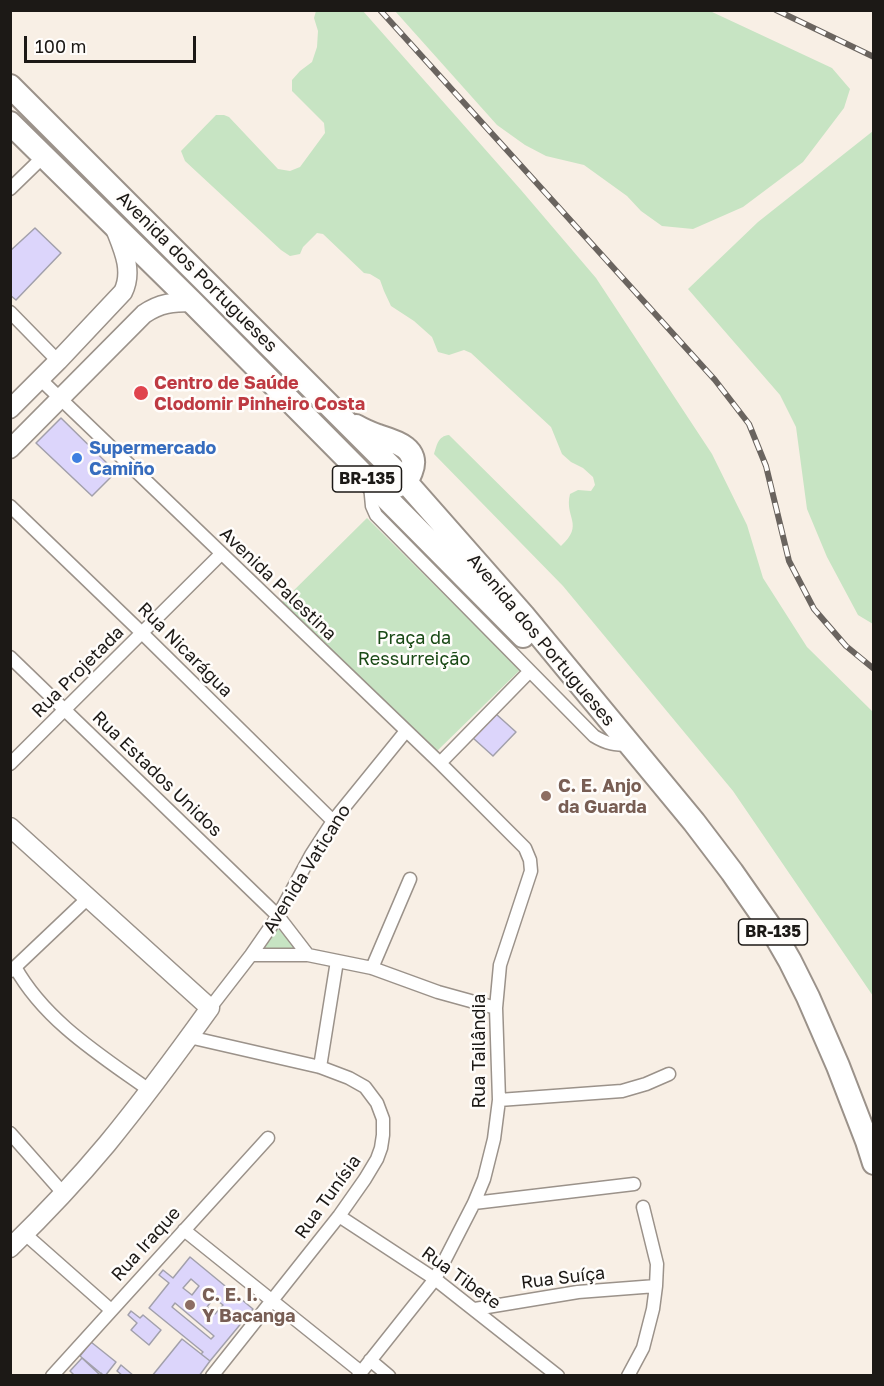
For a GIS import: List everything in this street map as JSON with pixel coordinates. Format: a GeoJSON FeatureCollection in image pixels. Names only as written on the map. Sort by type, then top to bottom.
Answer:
{"type":"FeatureCollection","features":[{"type":"Feature","properties":{"kind":"highway","name":"Avenida dos Portugueses"},"geometry":{"type":"LineString","coordinates":[[10,87],[340,416],[369,432],[396,441],[407,449],[413,461],[411,473],[405,481],[523,615],[625,739]]}},
{"type":"Feature","properties":{"kind":"highway","name":"Avenida dos Portugueses"},"geometry":{"type":"LineString","coordinates":[[10,123],[192,302],[625,739]]}},
{"type":"Feature","properties":{"kind":"highway"},"geometry":{"type":"LineString","coordinates":[[307,418],[338,440],[385,486],[396,487],[405,481]]}},
{"type":"Feature","properties":{"kind":"highway","name":"BR-135"},"geometry":{"type":"LineString","coordinates":[[625,739],[694,822],[771,928],[790,961],[838,1066],[873,1163]]}},
{"type":"Feature","properties":{"kind":"street"},"geometry":{"type":"LineString","coordinates":[[10,189],[44,156]]}},
{"type":"Feature","properties":{"kind":"street"},"geometry":{"type":"LineString","coordinates":[[10,409],[118,298],[127,284],[126,262],[113,225]]}},
{"type":"Feature","properties":{"kind":"street"},"geometry":{"type":"LineString","coordinates":[[10,449],[144,314],[164,303],[192,302]]}},
{"type":"Feature","properties":{"kind":"street"},"geometry":{"type":"LineString","coordinates":[[10,312],[58,361]]}},
{"type":"Feature","properties":{"kind":"street","name":"Avenida Palestina"},"geometry":{"type":"LineString","coordinates":[[40,379],[440,763],[525,848],[530,860],[531,871]]}},
{"type":"Feature","properties":{"kind":"street"},"geometry":{"type":"LineString","coordinates":[[369,481],[372,506],[376,514],[529,672],[594,736],[605,743],[615,745],[625,739]]}},
{"type":"Feature","properties":{"kind":"street","name":"Rua Nicarágua"},"geometry":{"type":"LineString","coordinates":[[10,506],[333,821]]}},
{"type":"Feature","properties":{"kind":"street","name":"Rua Projetada"},"geometry":{"type":"LineString","coordinates":[[10,764],[221,554]]}},
{"type":"Feature","properties":{"kind":"street","name":"Rua Estados Unidos"},"geometry":{"type":"LineString","coordinates":[[10,657],[278,916],[308,955]]}},
{"type":"Feature","properties":{"kind":"street"},"geometry":{"type":"LineString","coordinates":[[440,763],[529,672]]}},
{"type":"Feature","properties":{"kind":"street","name":"Avenida Vaticano"},"geometry":{"type":"LineString","coordinates":[[10,1248],[63,1193],[149,1090],[278,916],[311,855],[333,821],[406,731]]}},
{"type":"Feature","properties":{"kind":"street"},"geometry":{"type":"LineString","coordinates":[[13,834],[210,1008]]}},
{"type":"Feature","properties":{"kind":"street","name":"Rua Tailândia"},"geometry":{"type":"LineString","coordinates":[[359,1374],[435,1279],[484,1179],[494,1139],[499,1100],[496,1008],[498,976],[503,953],[531,871]]}},
{"type":"Feature","properties":{"kind":"street"},"geometry":{"type":"LineString","coordinates":[[372,968],[410,879]]}},
{"type":"Feature","properties":{"kind":"street"},"geometry":{"type":"LineString","coordinates":[[88,898],[13,969],[57,1020],[94,1051],[149,1090]]}},
{"type":"Feature","properties":{"kind":"street"},"geometry":{"type":"LineString","coordinates":[[251,955],[308,955],[372,968],[438,992],[496,1008]]}},
{"type":"Feature","properties":{"kind":"street"},"geometry":{"type":"LineString","coordinates":[[320,1067],[337,961]]}},
{"type":"Feature","properties":{"kind":"street","name":"Rua Tunísia"},"geometry":{"type":"LineString","coordinates":[[189,1037],[320,1067],[348,1077],[365,1087],[377,1103],[383,1119],[381,1149],[365,1179],[339,1216],[212,1376]]}},
{"type":"Feature","properties":{"kind":"street"},"geometry":{"type":"LineString","coordinates":[[499,1100],[622,1091],[669,1074]]}},
{"type":"Feature","properties":{"kind":"street"},"geometry":{"type":"LineString","coordinates":[[10,1133],[63,1193]]}},
{"type":"Feature","properties":{"kind":"street","name":"Rua Iraque"},"geometry":{"type":"LineString","coordinates":[[52,1376],[268,1138]]}},
{"type":"Feature","properties":{"kind":"street"},"geometry":{"type":"LineString","coordinates":[[474,1203],[634,1184]]}},
{"type":"Feature","properties":{"kind":"street"},"geometry":{"type":"LineString","coordinates":[[628,1376],[643,1348],[656,1286],[657,1264],[643,1207]]}},
{"type":"Feature","properties":{"kind":"street","name":"Rua Tibete"},"geometry":{"type":"LineString","coordinates":[[339,1216],[435,1279],[558,1376]]}},
{"type":"Feature","properties":{"kind":"street"},"geometry":{"type":"LineString","coordinates":[[184,1230],[359,1374]]}},
{"type":"Feature","properties":{"kind":"street"},"geometry":{"type":"LineString","coordinates":[[25,1234],[111,1310]]}},
{"type":"Feature","properties":{"kind":"street","name":"Rua Suíça"},"geometry":{"type":"LineString","coordinates":[[475,1309],[578,1292],[656,1286]]}},
{"type":"Feature","properties":{"kind":"street"},"geometry":{"type":"LineString","coordinates":[[370,1360],[389,1376]]}},
{"type":"Feature","properties":{"kind":"green space"},"geometry":{"type":"Polygon","coordinates":[[[316,11],[363,11],[596,278],[712,454],[747,525],[763,578],[807,647],[873,712],[873,996],[733,791],[563,586],[434,454],[440,439],[449,435],[561,546],[572,532],[570,494],[578,490],[591,491],[595,485],[593,477],[562,454],[551,427],[471,353],[464,350],[449,355],[438,352],[432,337],[414,321],[391,306],[380,280],[364,273],[323,234],[317,233],[303,247],[300,254],[290,256],[185,161],[181,151],[216,115],[224,115],[229,117],[278,169],[290,171],[300,167],[325,133],[324,123],[292,91],[292,80],[312,62],[317,47],[318,31],[314,18],[316,11]]]}},
{"type":"Feature","properties":{"kind":"green space"},"geometry":{"type":"Polygon","coordinates":[[[395,11],[710,11],[832,68],[850,89],[844,108],[803,162],[743,207],[693,229],[662,226],[641,211],[627,196],[584,165],[546,156],[525,145],[497,125],[395,11]]]}},
{"type":"Feature","properties":{"kind":"green space"},"geometry":{"type":"Polygon","coordinates":[[[873,131],[873,624],[858,615],[827,557],[807,509],[796,427],[780,395],[688,289],[758,222],[873,131]]]}},
{"type":"Feature","properties":{"kind":"green space","name":"Praça da Ressurreição"},"geometry":{"type":"Polygon","coordinates":[[[367,518],[520,670],[436,752],[282,602],[367,518]]]}},
{"type":"Feature","properties":{"kind":"green space"},"geometry":{"type":"Polygon","coordinates":[[[275,925],[296,948],[258,949],[275,925]]]}},
{"type":"Feature","properties":{"kind":"building"},"geometry":{"type":"Polygon","coordinates":[[[35,228],[61,253],[16,300],[10,295],[10,251],[35,228]]]}},
{"type":"Feature","properties":{"kind":"building","name":"Supermercado Camiño"},"geometry":{"type":"Polygon","coordinates":[[[61,418],[116,472],[92,496],[36,443],[61,418]]]}},
{"type":"Feature","properties":{"kind":"building"},"geometry":{"type":"Polygon","coordinates":[[[496,714],[516,732],[493,756],[473,738],[496,714]]]}},
{"type":"Feature","properties":{"kind":"building"},"geometry":{"type":"Polygon","coordinates":[[[190,1257],[253,1309],[210,1361],[201,1354],[203,1352],[149,1308],[169,1283],[159,1275],[163,1270],[173,1278],[190,1257]],[[191,1279],[183,1288],[192,1295],[199,1286],[191,1279]],[[214,1298],[207,1307],[215,1314],[223,1305],[214,1298]],[[175,1303],[172,1307],[211,1339],[214,1336],[175,1303]]]}},
{"type":"Feature","properties":{"kind":"building"},"geometry":{"type":"Polygon","coordinates":[[[131,1311],[140,1318],[143,1315],[161,1330],[149,1345],[131,1330],[137,1323],[128,1315],[131,1311]]]}},
{"type":"Feature","properties":{"kind":"building"},"geometry":{"type":"Polygon","coordinates":[[[182,1339],[210,1361],[199,1376],[152,1376],[182,1339]]]}},
{"type":"Feature","properties":{"kind":"building"},"geometry":{"type":"Polygon","coordinates":[[[91,1342],[116,1362],[105,1376],[80,1356],[91,1342]]]}},
{"type":"Feature","properties":{"kind":"building"},"geometry":{"type":"Polygon","coordinates":[[[82,1358],[104,1376],[75,1376],[70,1371],[82,1358]]]}},
{"type":"Feature","properties":{"kind":"building"},"geometry":{"type":"Polygon","coordinates":[[[121,1365],[134,1376],[123,1376],[117,1371],[121,1365]]]}},
{"type":"Feature","properties":{"kind":"railway"},"geometry":{"type":"LineString","coordinates":[[380,10],[715,380],[749,424],[766,466],[789,561],[814,609],[846,646],[874,669]]}},
{"type":"Feature","properties":{"kind":"railway"},"geometry":{"type":"LineString","coordinates":[[776,10],[874,57]]}},
{"type":"Feature","properties":{"kind":"place","name":"Centro de Saúde Clodomir Pinheiro Costa"},"geometry":{"type":"Point","coordinates":[141,393]}},
{"type":"Feature","properties":{"kind":"place","name":"Supermercado Camiño"},"geometry":{"type":"Point","coordinates":[77,458]}},
{"type":"Feature","properties":{"kind":"place","name":"C. E. Anjo da Guarda"},"geometry":{"type":"Point","coordinates":[546,796]}},
{"type":"Feature","properties":{"kind":"place","name":"C. E. I. Y Bacanga"},"geometry":{"type":"Point","coordinates":[190,1305]}}]}
